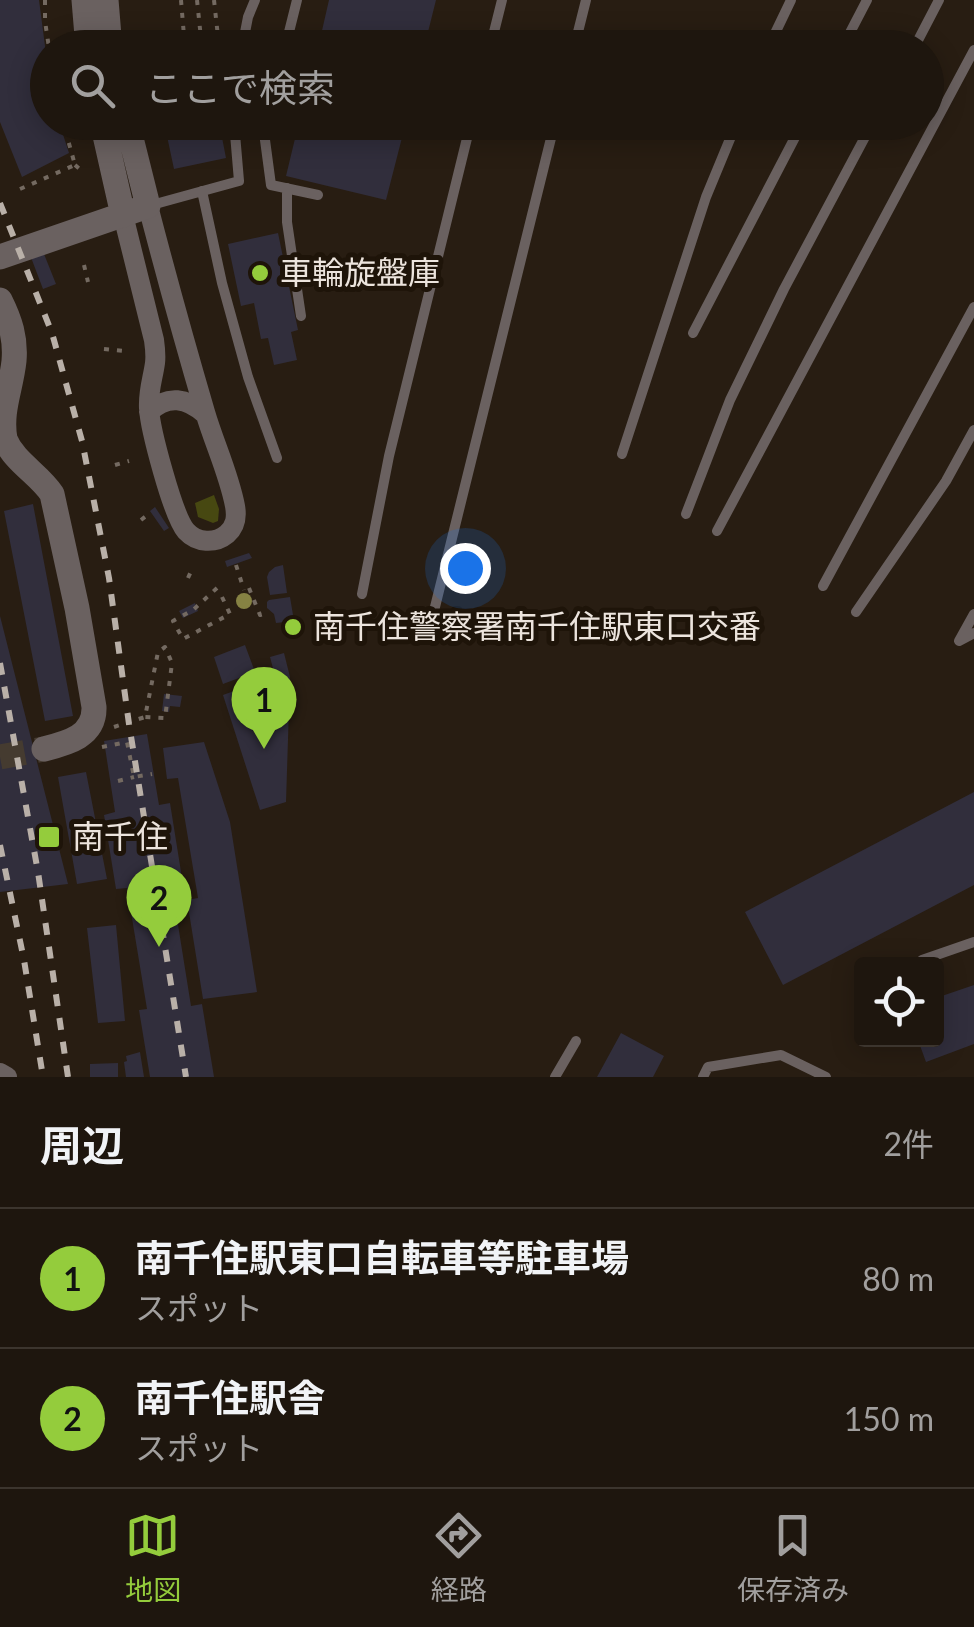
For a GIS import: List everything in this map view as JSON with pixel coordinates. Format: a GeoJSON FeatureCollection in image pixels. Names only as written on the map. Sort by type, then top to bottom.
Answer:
{"type":"FeatureCollection","features":[{"type":"Feature","properties":{"kind":"street"},"geometry":{"type":"LineString","coordinates":[[106,0],[108,30]]}},
{"type":"Feature","properties":{"kind":"street"},"geometry":{"type":"LineString","coordinates":[[72,2],[82,30]]}},
{"type":"Feature","properties":{"kind":"street"},"geometry":{"type":"LineString","coordinates":[[109,140],[136,210],[236,513],[230,531],[208,542],[195,538],[180,520],[149,412],[148,394],[156,360],[136,210],[129,140]]}},
{"type":"Feature","properties":{"kind":"street"},"geometry":{"type":"LineString","coordinates":[[0,257],[136,210]]}},
{"type":"Feature","properties":{"kind":"street"},"geometry":{"type":"LineString","coordinates":[[0,300],[10,320],[14,346],[14,365],[0,410],[5,438],[52,494],[94,707],[88,730],[44,749]]}},
{"type":"Feature","properties":{"kind":"street"},"geometry":{"type":"LineString","coordinates":[[149,412],[158,404],[188,400],[205,414]]}},
{"type":"Feature","properties":{"kind":"lane"},"geometry":{"type":"LineString","coordinates":[[245,30],[255,0]]}},
{"type":"Feature","properties":{"kind":"lane"},"geometry":{"type":"LineString","coordinates":[[289,30],[297,0]]}},
{"type":"Feature","properties":{"kind":"lane"},"geometry":{"type":"LineString","coordinates":[[494,30],[502,0]]}},
{"type":"Feature","properties":{"kind":"lane"},"geometry":{"type":"LineString","coordinates":[[578,30],[586,0]]}},
{"type":"Feature","properties":{"kind":"lane"},"geometry":{"type":"LineString","coordinates":[[777,30],[791,0]]}},
{"type":"Feature","properties":{"kind":"lane"},"geometry":{"type":"LineString","coordinates":[[851,30],[866,0]]}},
{"type":"Feature","properties":{"kind":"lane"},"geometry":{"type":"LineString","coordinates":[[923,30],[939,0]]}},
{"type":"Feature","properties":{"kind":"lane"},"geometry":{"type":"LineString","coordinates":[[944,106],[974,50]]}},
{"type":"Feature","properties":{"kind":"lane"},"geometry":{"type":"LineString","coordinates":[[136,210],[239,181],[236,140]]}},
{"type":"Feature","properties":{"kind":"lane"},"geometry":{"type":"LineString","coordinates":[[265,140],[271,185],[318,195]]}},
{"type":"Feature","properties":{"kind":"lane"},"geometry":{"type":"LineString","coordinates":[[362,594],[389,456],[468,140]]}},
{"type":"Feature","properties":{"kind":"lane"},"geometry":{"type":"LineString","coordinates":[[434,611],[551,140]]}},
{"type":"Feature","properties":{"kind":"lane"},"geometry":{"type":"LineString","coordinates":[[622,454],[706,197],[730,140]]}},
{"type":"Feature","properties":{"kind":"lane"},"geometry":{"type":"LineString","coordinates":[[693,333],[793,140]]}},
{"type":"Feature","properties":{"kind":"lane"},"geometry":{"type":"LineString","coordinates":[[686,514],[730,400],[863,140]]}},
{"type":"Feature","properties":{"kind":"lane"},"geometry":{"type":"LineString","coordinates":[[717,531],[926,140]]}},
{"type":"Feature","properties":{"kind":"lane"},"geometry":{"type":"LineString","coordinates":[[286,188],[300,316]]}},
{"type":"Feature","properties":{"kind":"lane"},"geometry":{"type":"LineString","coordinates":[[202,191],[232,321],[277,458]]}},
{"type":"Feature","properties":{"kind":"lane"},"geometry":{"type":"LineString","coordinates":[[822,586],[974,307]]}},
{"type":"Feature","properties":{"kind":"lane"},"geometry":{"type":"LineString","coordinates":[[856,612],[946,481],[974,430]]}},
{"type":"Feature","properties":{"kind":"lane"},"geometry":{"type":"LineString","coordinates":[[974,614],[959,641],[974,633]]}},
{"type":"Feature","properties":{"kind":"lane"},"geometry":{"type":"LineString","coordinates":[[931,957],[974,942]]}},
{"type":"Feature","properties":{"kind":"lane"},"geometry":{"type":"LineString","coordinates":[[555,1077],[576,1041]]}},
{"type":"Feature","properties":{"kind":"lane"},"geometry":{"type":"LineString","coordinates":[[703,1077],[708,1067],[781,1054],[826,1077]]}},
{"type":"Feature","properties":{"kind":"path"},"geometry":{"type":"LineString","coordinates":[[181,0],[184,30]]}},
{"type":"Feature","properties":{"kind":"path"},"geometry":{"type":"LineString","coordinates":[[198,0],[200,30]]}},
{"type":"Feature","properties":{"kind":"path"},"geometry":{"type":"LineString","coordinates":[[214,0],[217,30]]}},
{"type":"Feature","properties":{"kind":"path"},"geometry":{"type":"LineString","coordinates":[[47,30],[45,3],[72,2]]}},
{"type":"Feature","properties":{"kind":"path"},"geometry":{"type":"LineString","coordinates":[[68,140],[75,165],[84,172]]}},
{"type":"Feature","properties":{"kind":"path"},"geometry":{"type":"LineString","coordinates":[[20,189],[75,165]]}},
{"type":"Feature","properties":{"kind":"path"},"geometry":{"type":"LineString","coordinates":[[84,265],[88,282]]}},
{"type":"Feature","properties":{"kind":"path"},"geometry":{"type":"LineString","coordinates":[[104,349],[125,351]]}},
{"type":"Feature","properties":{"kind":"path"},"geometry":{"type":"LineString","coordinates":[[115,464],[129,460]]}},
{"type":"Feature","properties":{"kind":"path"},"geometry":{"type":"LineString","coordinates":[[141,520],[150,514]]}},
{"type":"Feature","properties":{"kind":"path"},"geometry":{"type":"LineString","coordinates":[[236,565],[260,615],[267,613]]}},
{"type":"Feature","properties":{"kind":"path"},"geometry":{"type":"LineString","coordinates":[[188,578],[193,566]]}},
{"type":"Feature","properties":{"kind":"path"},"geometry":{"type":"LineString","coordinates":[[217,588],[194,610],[173,621],[183,639],[230,614],[222,597]]}},
{"type":"Feature","properties":{"kind":"path"},"geometry":{"type":"LineString","coordinates":[[102,731],[145,717],[165,718],[172,664],[165,648],[158,652],[145,717]]}},
{"type":"Feature","properties":{"kind":"path"},"geometry":{"type":"LineString","coordinates":[[96,738],[97,749],[127,742],[134,777]]}},
{"type":"Feature","properties":{"kind":"path"},"geometry":{"type":"LineString","coordinates":[[118,781],[152,774]]}},
{"type":"Feature","properties":{"kind":"shaded area"},"geometry":{"type":"Polygon","coordinates":[[[214,495],[219,509],[218,521],[213,523],[198,517],[195,503],[214,495]]]}},
{"type":"Feature","properties":{"kind":"building"},"geometry":{"type":"Polygon","coordinates":[[[0,0],[39,0],[43,30],[30,30],[30,140],[65,140],[69,153],[22,177],[0,122],[0,0]]]}},
{"type":"Feature","properties":{"kind":"building"},"geometry":{"type":"Polygon","coordinates":[[[329,0],[436,0],[428,30],[322,30],[329,0]]]}},
{"type":"Feature","properties":{"kind":"building"},"geometry":{"type":"Polygon","coordinates":[[[168,140],[222,140],[226,158],[174,169],[168,140]]]}},
{"type":"Feature","properties":{"kind":"building"},"geometry":{"type":"Polygon","coordinates":[[[295,140],[401,140],[386,200],[286,176],[295,140]]]}},
{"type":"Feature","properties":{"kind":"building","name":"車輪旋盤庫"},"geometry":{"type":"Polygon","coordinates":[[[278,233],[298,330],[291,332],[297,360],[274,365],[268,338],[261,339],[254,303],[241,306],[228,244],[278,233]]]}},
{"type":"Feature","properties":{"kind":"building"},"geometry":{"type":"Polygon","coordinates":[[[36,234],[56,284],[43,289],[24,239],[36,234]]]}},
{"type":"Feature","properties":{"kind":"building"},"geometry":{"type":"Polygon","coordinates":[[[33,504],[73,716],[45,721],[4,511],[33,504]]]}},
{"type":"Feature","properties":{"kind":"building"},"geometry":{"type":"Polygon","coordinates":[[[155,507],[169,528],[164,531],[150,511],[155,507]]]}},
{"type":"Feature","properties":{"kind":"building"},"geometry":{"type":"Polygon","coordinates":[[[249,553],[252,558],[227,567],[225,561],[249,553]]]}},
{"type":"Feature","properties":{"kind":"building","name":"南千住警察署南千住駅東口交番"},"geometry":{"type":"Polygon","coordinates":[[[283,565],[287,593],[270,595],[269,572],[283,565]]]}},
{"type":"Feature","properties":{"kind":"building"},"geometry":{"type":"Polygon","coordinates":[[[290,597],[294,621],[276,623],[267,602],[290,597]]]}},
{"type":"Feature","properties":{"kind":"building"},"geometry":{"type":"Polygon","coordinates":[[[195,603],[198,611],[183,618],[179,611],[195,603]]]}},
{"type":"Feature","properties":{"kind":"building"},"geometry":{"type":"Polygon","coordinates":[[[0,616],[68,884],[0,892],[0,616]]]}},
{"type":"Feature","properties":{"kind":"building"},"geometry":{"type":"Polygon","coordinates":[[[245,645],[255,672],[223,684],[214,657],[245,645]]]}},
{"type":"Feature","properties":{"kind":"building"},"geometry":{"type":"Polygon","coordinates":[[[284,653],[290,677],[286,802],[260,810],[223,695],[275,676],[270,657],[284,653]]]}},
{"type":"Feature","properties":{"kind":"building"},"geometry":{"type":"Polygon","coordinates":[[[164,694],[182,696],[180,707],[170,706],[169,712],[162,711],[164,694]]]}},
{"type":"Feature","properties":{"kind":"building"},"geometry":{"type":"Polygon","coordinates":[[[147,734],[159,805],[170,803],[182,878],[171,881],[191,1006],[202,1004],[214,1077],[150,1077],[139,1010],[147,1009],[127,888],[116,889],[104,815],[115,812],[104,741],[147,734]]]}},
{"type":"Feature","properties":{"kind":"building"},"geometry":{"type":"Polygon","coordinates":[[[204,742],[230,822],[257,992],[203,999],[187,900],[198,898],[178,778],[167,779],[163,748],[204,742]]]}},
{"type":"Feature","properties":{"kind":"building"},"geometry":{"type":"Polygon","coordinates":[[[86,772],[107,879],[77,884],[58,777],[86,772]]]}},
{"type":"Feature","properties":{"kind":"building"},"geometry":{"type":"Polygon","coordinates":[[[974,792],[974,885],[783,985],[745,912],[974,792]]]}},
{"type":"Feature","properties":{"kind":"building"},"geometry":{"type":"Polygon","coordinates":[[[116,925],[125,1021],[98,1023],[87,928],[116,925]]]}},
{"type":"Feature","properties":{"kind":"building"},"geometry":{"type":"Polygon","coordinates":[[[974,985],[974,1044],[926,1062],[921,1047],[944,1047],[944,995],[974,985]]]}},
{"type":"Feature","properties":{"kind":"building"},"geometry":{"type":"Polygon","coordinates":[[[621,1033],[664,1056],[653,1077],[597,1077],[621,1033]]]}},
{"type":"Feature","properties":{"kind":"building"},"geometry":{"type":"Polygon","coordinates":[[[140,1052],[144,1077],[126,1077],[126,1056],[140,1052]]]}},
{"type":"Feature","properties":{"kind":"building"},"geometry":{"type":"Polygon","coordinates":[[[118,1063],[118,1077],[90,1077],[90,1064],[118,1063]]]}},
{"type":"Feature","properties":{"kind":"tunnel"},"geometry":{"type":"LineString","coordinates":[[0,757],[44,749]]}},
{"type":"Feature","properties":{"kind":"railway"},"geometry":{"type":"LineString","coordinates":[[0,203],[52,333],[82,441],[109,578],[186,1077]]}},
{"type":"Feature","properties":{"kind":"railway"},"geometry":{"type":"LineString","coordinates":[[0,663],[38,872],[68,1077]]}},
{"type":"Feature","properties":{"kind":"railway"},"geometry":{"type":"LineString","coordinates":[[0,845],[43,1077]]}},
{"type":"Feature","properties":{"kind":"place","name":"車輪旋盤庫"},"geometry":{"type":"Point","coordinates":[260,273]}},
{"type":"Feature","properties":{"kind":"place","name":"南千住警察署南千住駅東口交番"},"geometry":{"type":"Point","coordinates":[293,627]}},
{"type":"Feature","properties":{"kind":"place","name":"南千住駅東口自転車等駐車場"},"geometry":{"type":"Point","coordinates":[264,749]}},
{"type":"Feature","properties":{"kind":"place","name":"南千住"},"geometry":{"type":"Point","coordinates":[49,837]}},
{"type":"Feature","properties":{"kind":"place","name":"南千住駅舎"},"geometry":{"type":"Point","coordinates":[159,947]}}]}
